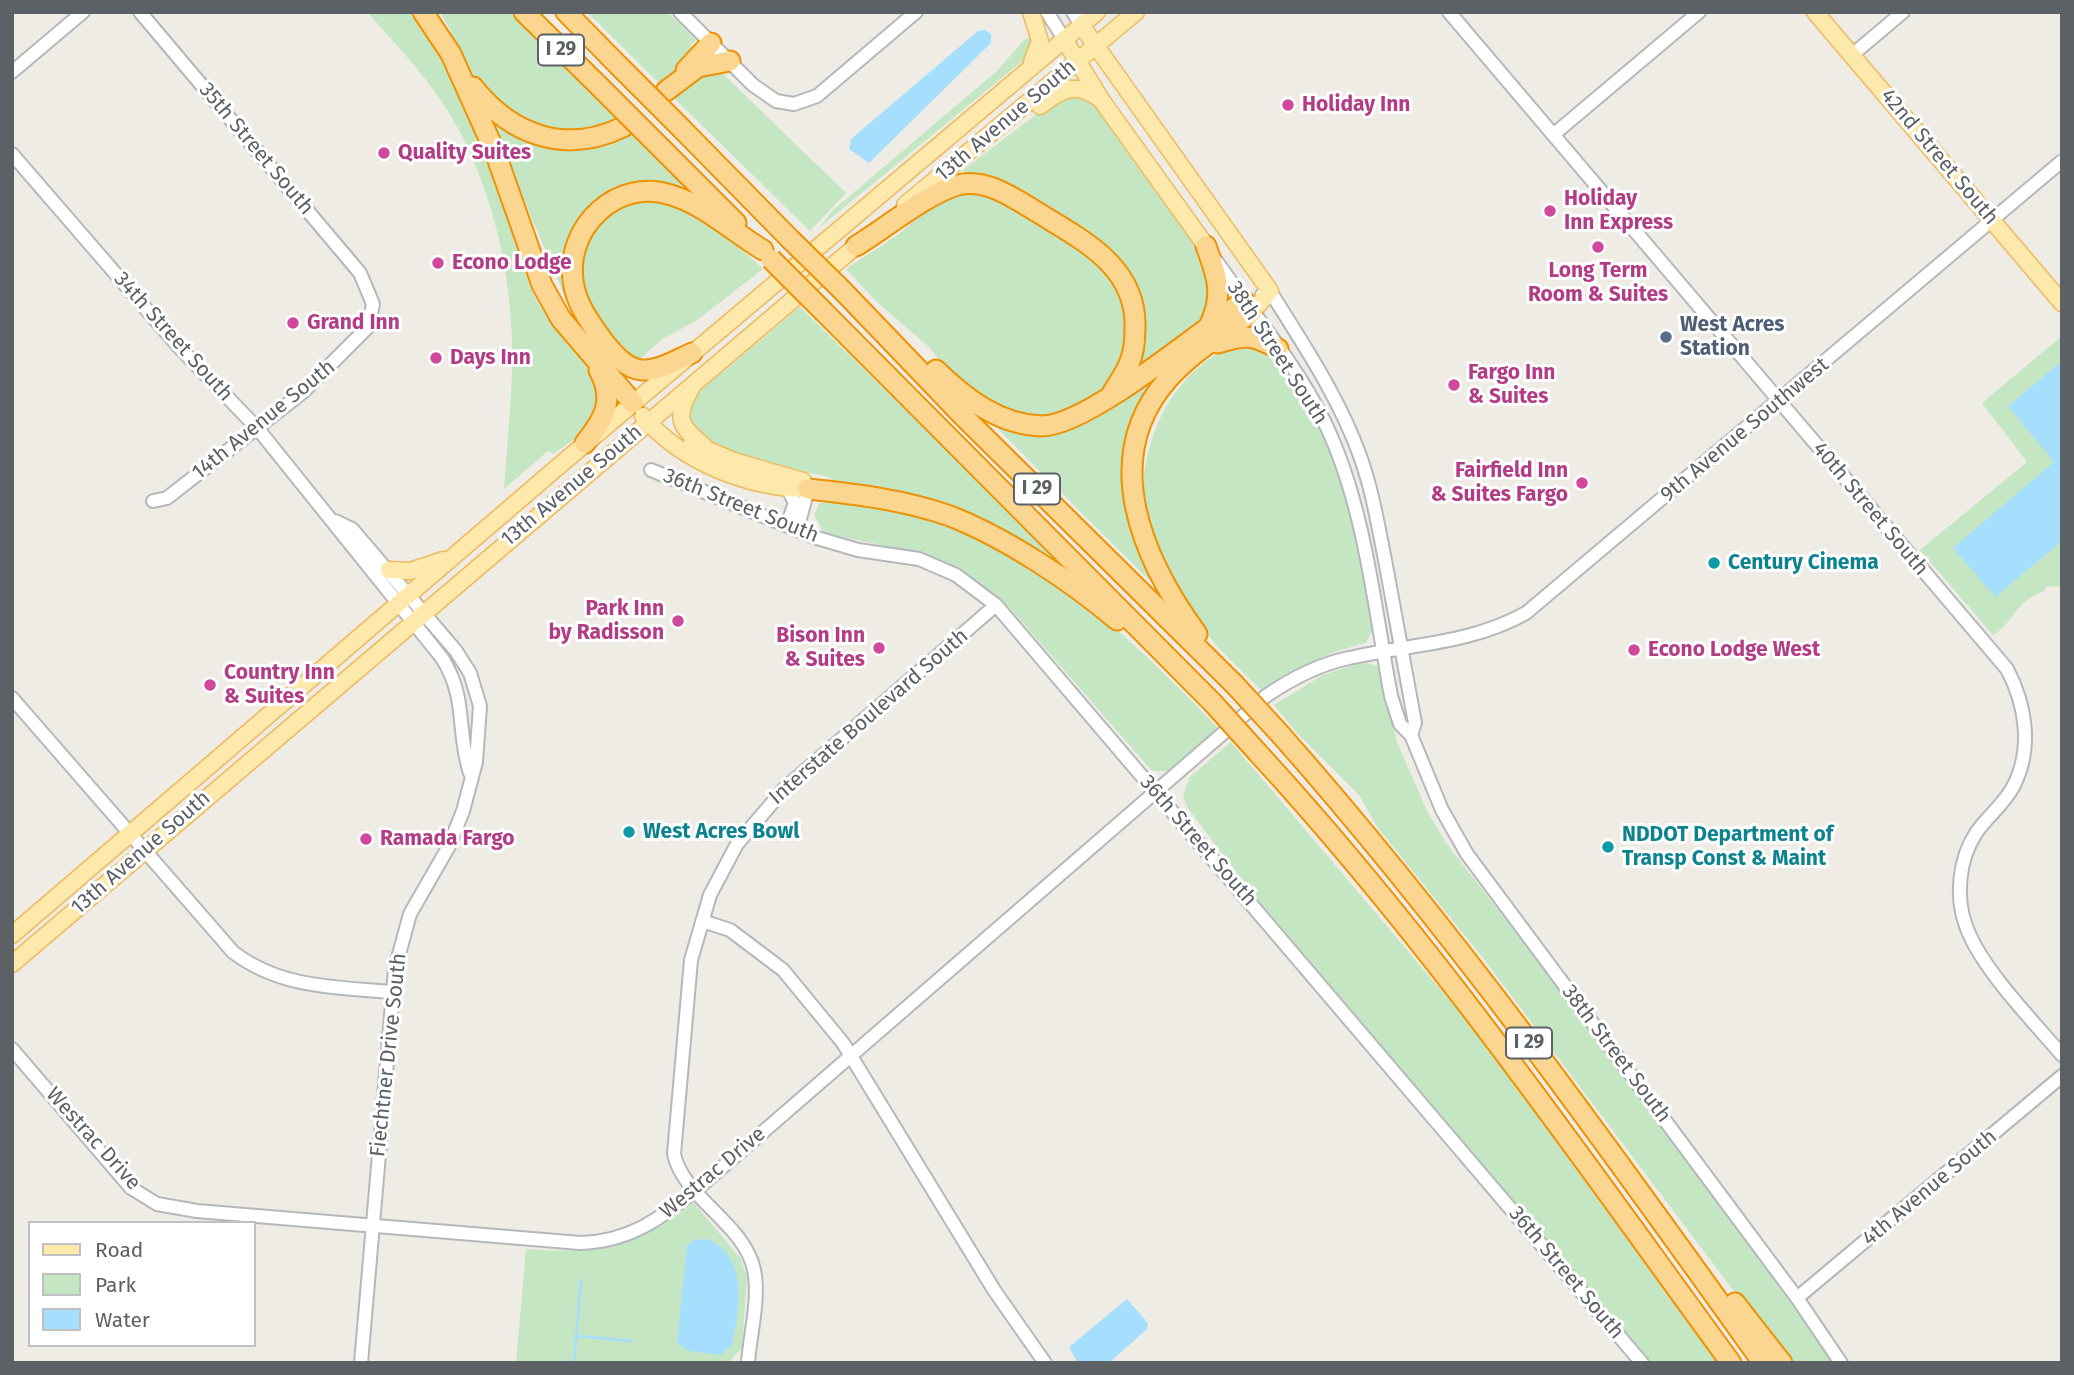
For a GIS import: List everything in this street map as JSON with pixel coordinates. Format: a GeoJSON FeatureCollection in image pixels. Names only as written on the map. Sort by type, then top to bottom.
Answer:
{"type":"FeatureCollection","features":[{"type":"Feature","properties":{"kind":"highway"},"geometry":{"type":"LineString","coordinates":[[424,12],[459,70],[495,152],[542,285],[561,319],[592,357],[637,400]]}},
{"type":"Feature","properties":{"kind":"highway","name":"I 29"},"geometry":{"type":"LineString","coordinates":[[524,12],[1169,657],[1318,818],[1455,984],[1731,1363]]}},
{"type":"Feature","properties":{"kind":"highway","name":"I 29"},"geometry":{"type":"LineString","coordinates":[[566,12],[880,331],[1231,681],[1281,735],[1340,802],[1466,959],[1624,1169],[1763,1363]]}},
{"type":"Feature","properties":{"kind":"highway"},"geometry":{"type":"LineString","coordinates":[[711,43],[672,85],[698,66],[730,61]]}},
{"type":"Feature","properties":{"kind":"highway"},"geometry":{"type":"LineString","coordinates":[[459,70],[500,117],[534,135],[573,141],[593,139],[622,127]]}},
{"type":"Feature","properties":{"kind":"highway"},"geometry":{"type":"LineString","coordinates":[[856,246],[936,194],[959,185],[983,185],[1005,193],[1100,253],[1117,269],[1129,291],[1136,318],[1135,341],[1129,363],[1110,397]]}},
{"type":"Feature","properties":{"kind":"highway"},"geometry":{"type":"LineString","coordinates":[[692,353],[654,370],[639,370],[626,364],[610,349],[586,316],[573,283],[576,242],[586,223],[601,208],[619,197],[645,192],[670,194],[698,206],[767,255]]}},
{"type":"Feature","properties":{"kind":"highway"},"geometry":{"type":"LineString","coordinates":[[1206,246],[1220,292],[1219,307],[1210,324]]}},
{"type":"Feature","properties":{"kind":"highway"},"geometry":{"type":"LineString","coordinates":[[880,331],[927,363],[987,411],[1013,422],[1044,426],[1079,417],[1210,324],[1248,307]]}},
{"type":"Feature","properties":{"kind":"highway"},"geometry":{"type":"LineString","coordinates":[[1231,681],[1168,594],[1155,569],[1135,510],[1130,480],[1134,450],[1147,410],[1168,379],[1248,307]]}},
{"type":"Feature","properties":{"kind":"highway"},"geometry":{"type":"LineString","coordinates":[[1198,352],[1242,336],[1257,337],[1279,349]]}},
{"type":"Feature","properties":{"kind":"highway"},"geometry":{"type":"LineString","coordinates":[[585,443],[604,418],[607,409],[605,382],[592,357]]}},
{"type":"Feature","properties":{"kind":"highway"},"geometry":{"type":"LineString","coordinates":[[808,489],[909,505],[948,516],[988,533],[1109,612],[1145,643],[1169,657]]}},
{"type":"Feature","properties":{"kind":"highway"},"geometry":{"type":"LineString","coordinates":[[1624,1169],[1692,1248],[1782,1363]]}},
{"type":"Feature","properties":{"kind":"main road"},"geometry":{"type":"LineString","coordinates":[[1024,72],[1036,58],[1040,41],[1031,12]]}},
{"type":"Feature","properties":{"kind":"main road","name":"13th Avenue South"},"geometry":{"type":"LineString","coordinates":[[12,935],[585,443],[1064,39],[1077,19],[1097,12]]}},
{"type":"Feature","properties":{"kind":"main road","name":"13th Avenue South"},"geometry":{"type":"LineString","coordinates":[[12,964],[695,381],[1136,12]]}},
{"type":"Feature","properties":{"kind":"main road","name":"42nd Street South"},"geometry":{"type":"LineString","coordinates":[[1815,12],[2062,303]]}},
{"type":"Feature","properties":{"kind":"main road","name":"38th Street South"},"geometry":{"type":"LineString","coordinates":[[1077,19],[1270,291]]}},
{"type":"Feature","properties":{"kind":"main road","name":"38th Street South"},"geometry":{"type":"LineString","coordinates":[[1064,39],[1102,101],[1206,246]]}},
{"type":"Feature","properties":{"kind":"main road"},"geometry":{"type":"LineString","coordinates":[[959,160],[1064,89],[1083,89],[1102,101]]}},
{"type":"Feature","properties":{"kind":"main road"},"geometry":{"type":"LineString","coordinates":[[1248,307],[1270,291]]}},
{"type":"Feature","properties":{"kind":"main road"},"geometry":{"type":"LineString","coordinates":[[695,381],[682,404],[683,426],[714,454]]}},
{"type":"Feature","properties":{"kind":"main road"},"geometry":{"type":"LineString","coordinates":[[637,400],[669,440],[717,469],[749,482],[788,489],[808,489]]}},
{"type":"Feature","properties":{"kind":"main road"},"geometry":{"type":"LineString","coordinates":[[652,418],[714,454],[803,481],[808,489]]}},
{"type":"Feature","properties":{"kind":"main road"},"geometry":{"type":"LineString","coordinates":[[389,570],[424,568],[458,553]]}},
{"type":"Feature","properties":{"kind":"main road"},"geometry":{"type":"LineString","coordinates":[[238,770],[233,761],[238,751],[287,700]]}},
{"type":"Feature","properties":{"kind":"street"},"geometry":{"type":"LineString","coordinates":[[12,72],[83,12]]}},
{"type":"Feature","properties":{"kind":"street","name":"35th Street South"},"geometry":{"type":"LineString","coordinates":[[139,12],[360,273],[368,288]]}},
{"type":"Feature","properties":{"kind":"street"},"geometry":{"type":"LineString","coordinates":[[680,12],[753,85],[776,101],[794,104],[817,96],[916,12]]}},
{"type":"Feature","properties":{"kind":"street","name":"38th Street South"},"geometry":{"type":"LineString","coordinates":[[1047,12],[1064,39]]}},
{"type":"Feature","properties":{"kind":"street","name":"40th Street South"},"geometry":{"type":"LineString","coordinates":[[1449,12],[2007,668],[2018,689],[2025,726],[2022,767],[2012,789],[1969,846],[1961,876],[1961,912],[1973,941],[2062,1055]]}},
{"type":"Feature","properties":{"kind":"street"},"geometry":{"type":"LineString","coordinates":[[1553,135],[1699,12]]}},
{"type":"Feature","properties":{"kind":"street"},"geometry":{"type":"LineString","coordinates":[[1852,55],[1903,12]]}},
{"type":"Feature","properties":{"kind":"street","name":"34th Street South"},"geometry":{"type":"LineString","coordinates":[[12,154],[179,347],[258,429],[335,521],[344,537],[405,598]]}},
{"type":"Feature","properties":{"kind":"street","name":"9th Avenue Southwest"},"geometry":{"type":"LineString","coordinates":[[1383,652],[1475,635],[1526,612],[2062,160]]}},
{"type":"Feature","properties":{"kind":"street","name":"38th Street South"},"geometry":{"type":"LineString","coordinates":[[1206,246],[1279,349],[1325,424],[1352,500],[1391,696],[1400,724],[1411,735],[1442,810],[1467,854],[1797,1298],[1841,1363]]}},
{"type":"Feature","properties":{"kind":"street","name":"14th Avenue South"},"geometry":{"type":"LineString","coordinates":[[153,501],[167,498],[303,392],[368,327],[373,304],[368,288]]}},
{"type":"Feature","properties":{"kind":"street","name":"38th Street South"},"geometry":{"type":"LineString","coordinates":[[1270,291],[1329,388],[1360,454],[1370,485],[1415,723],[1411,735]]}},
{"type":"Feature","properties":{"kind":"street","name":"36th Street South"},"geometry":{"type":"LineString","coordinates":[[651,470],[792,527],[858,550],[919,559],[956,575],[996,605],[1642,1363]]}},
{"type":"Feature","properties":{"kind":"street"},"geometry":{"type":"LineString","coordinates":[[788,489],[795,503],[792,527]]}},
{"type":"Feature","properties":{"kind":"street"},"geometry":{"type":"LineString","coordinates":[[792,527],[808,489]]}},
{"type":"Feature","properties":{"kind":"street","name":"34th Street South"},"geometry":{"type":"LineString","coordinates":[[335,521],[352,529],[389,570],[405,598]]}},
{"type":"Feature","properties":{"kind":"street","name":"Fiechtner Drive South"},"geometry":{"type":"LineString","coordinates":[[361,1363],[391,992],[406,926],[456,832],[470,773],[476,762],[481,719],[477,688],[461,658],[405,598]]}},
{"type":"Feature","properties":{"kind":"street","name":"Interstate Boulevard South"},"geometry":{"type":"LineString","coordinates":[[748,1363],[754,1269],[738,1238],[696,1190],[676,1162],[674,1143],[690,971],[710,895],[737,844],[775,798],[996,605]]}},
{"type":"Feature","properties":{"kind":"street","name":"Fiechtner Drive South"},"geometry":{"type":"LineString","coordinates":[[419,616],[457,686],[470,773]]}},
{"type":"Feature","properties":{"kind":"street","name":"Westrac Drive"},"geometry":{"type":"LineString","coordinates":[[12,1049],[131,1188],[157,1204],[186,1210],[373,1227],[605,1243],[659,1220],[696,1190],[1280,687],[1308,671],[1338,661],[1383,652]]}},
{"type":"Feature","properties":{"kind":"street"},"geometry":{"type":"LineString","coordinates":[[12,698],[222,941],[257,968],[288,981],[391,992]]}},
{"type":"Feature","properties":{"kind":"street"},"geometry":{"type":"LineString","coordinates":[[702,921],[730,930],[783,970],[851,1055],[994,1290],[1045,1363]]}},
{"type":"Feature","properties":{"kind":"street","name":"4th Avenue South"},"geometry":{"type":"LineString","coordinates":[[1797,1298],[2062,1076]]}},
{"type":"Feature","properties":{"kind":"green space"},"geometry":{"type":"Polygon","coordinates":[[[367,12],[415,12],[461,94],[490,158],[535,297],[551,322],[588,367],[602,392],[593,426],[553,454],[548,451],[504,489],[512,381],[511,317],[503,260],[489,204],[469,150],[447,110],[415,66],[367,12]]]}},
{"type":"Feature","properties":{"kind":"green space"},"geometry":{"type":"Polygon","coordinates":[[[440,12],[510,12],[620,120],[581,131],[562,132],[545,130],[512,115],[496,103],[482,87],[440,12]]]}},
{"type":"Feature","properties":{"kind":"green space"},"geometry":{"type":"Polygon","coordinates":[[[587,12],[668,12],[696,40],[690,45],[695,51],[661,85],[587,12]]]}},
{"type":"Feature","properties":{"kind":"green space"},"geometry":{"type":"Polygon","coordinates":[[[1034,36],[1026,58],[819,228],[833,210],[997,71],[1024,40],[1034,36]]]}},
{"type":"Feature","properties":{"kind":"green space"},"geometry":{"type":"Polygon","coordinates":[[[718,69],[846,193],[810,231],[673,97],[696,73],[718,69]]]}},
{"type":"Feature","properties":{"kind":"green space"},"geometry":{"type":"Polygon","coordinates":[[[1062,95],[1092,99],[1148,175],[1209,269],[1212,312],[1141,368],[1135,364],[1124,270],[967,178],[963,170],[1062,95]]]}},
{"type":"Feature","properties":{"kind":"green space"},"geometry":{"type":"Polygon","coordinates":[[[495,122],[547,143],[562,146],[594,146],[631,133],[682,184],[680,189],[653,185],[631,188],[587,210],[577,308],[571,311],[492,124],[495,122]]]}},
{"type":"Feature","properties":{"kind":"green space"},"geometry":{"type":"Polygon","coordinates":[[[967,190],[1001,199],[1101,261],[1125,296],[1126,358],[1098,398],[1056,418],[1008,414],[951,376],[930,348],[877,302],[846,269],[899,234],[933,204],[967,190]]]}},
{"type":"Feature","properties":{"kind":"green space"},"geometry":{"type":"Polygon","coordinates":[[[646,195],[702,214],[763,269],[696,321],[662,339],[637,362],[599,323],[579,284],[588,228],[602,213],[646,195]]]}},
{"type":"Feature","properties":{"kind":"green space"},"geometry":{"type":"Polygon","coordinates":[[[800,307],[1077,577],[1033,552],[842,487],[826,476],[742,457],[713,446],[694,433],[686,412],[693,397],[800,307]]]}},
{"type":"Feature","properties":{"kind":"green space"},"geometry":{"type":"Polygon","coordinates":[[[2062,336],[2062,587],[2046,586],[2045,591],[2027,600],[1993,635],[1920,550],[2027,462],[1982,403],[2062,336]]]}},
{"type":"Feature","properties":{"kind":"green space"},"geometry":{"type":"Polygon","coordinates":[[[1246,343],[1275,354],[1306,400],[1331,451],[1348,499],[1373,630],[1365,643],[1331,653],[1298,669],[1264,693],[1216,645],[1195,618],[1155,550],[1147,528],[1143,491],[1144,472],[1153,435],[1169,402],[1184,382],[1212,357],[1246,343]]]}},
{"type":"Feature","properties":{"kind":"green space"},"geometry":{"type":"Polygon","coordinates":[[[1145,380],[1156,385],[1134,430],[1154,577],[1149,580],[998,429],[1001,425],[1029,431],[1145,380]]]}},
{"type":"Feature","properties":{"kind":"green space"},"geometry":{"type":"Polygon","coordinates":[[[833,499],[897,507],[933,515],[974,532],[1013,554],[1088,606],[1157,667],[1220,730],[1171,771],[1152,771],[1009,607],[965,576],[923,556],[824,533],[814,515],[819,504],[833,499]]]}},
{"type":"Feature","properties":{"kind":"green space"},"geometry":{"type":"Polygon","coordinates":[[[1364,662],[1379,667],[1397,742],[1427,811],[1446,843],[1609,1053],[1834,1363],[1788,1363],[1483,958],[1378,828],[1359,795],[1297,733],[1274,705],[1323,675],[1364,662]]]}},
{"type":"Feature","properties":{"kind":"green space"},"geometry":{"type":"Polygon","coordinates":[[[1231,742],[1473,1028],[1717,1363],[1651,1363],[1252,893],[1187,807],[1183,795],[1190,777],[1231,742]]]}},
{"type":"Feature","properties":{"kind":"green space"},"geometry":{"type":"Polygon","coordinates":[[[694,1203],[741,1259],[747,1277],[742,1348],[728,1363],[516,1363],[526,1249],[575,1250],[615,1245],[653,1230],[694,1203]]]}},
{"type":"Feature","properties":{"kind":"water"},"geometry":{"type":"Polygon","coordinates":[[[985,30],[991,34],[991,43],[869,163],[849,149],[851,139],[978,31],[985,30]]]}},
{"type":"Feature","properties":{"kind":"water"},"geometry":{"type":"Polygon","coordinates":[[[2062,361],[2062,541],[1995,597],[1953,548],[2054,462],[2008,406],[2062,361]]]}},
{"type":"Feature","properties":{"kind":"water"},"geometry":{"type":"Polygon","coordinates":[[[707,1239],[720,1247],[730,1258],[738,1285],[739,1300],[732,1345],[721,1355],[689,1351],[677,1343],[687,1245],[694,1240],[707,1239]]]}},
{"type":"Feature","properties":{"kind":"water"},"geometry":{"type":"Polygon","coordinates":[[[1127,1299],[1148,1323],[1147,1329],[1109,1363],[1078,1363],[1069,1347],[1127,1299]]]}},
{"type":"Feature","properties":{"kind":"waterway"},"geometry":{"type":"LineString","coordinates":[[574,1363],[581,1280]]}},
{"type":"Feature","properties":{"kind":"waterway"},"geometry":{"type":"LineString","coordinates":[[577,1336],[631,1341]]}},
{"type":"Feature","properties":{"kind":"place","name":"Holiday Inn"},"geometry":{"type":"Point","coordinates":[1288,105]}},
{"type":"Feature","properties":{"kind":"place","name":"Quality Suites"},"geometry":{"type":"Point","coordinates":[384,153]}},
{"type":"Feature","properties":{"kind":"place","name":"Holiday Inn Express"},"geometry":{"type":"Point","coordinates":[1550,211]}},
{"type":"Feature","properties":{"kind":"place","name":"Long Term Room & Suites"},"geometry":{"type":"Point","coordinates":[1598,247]}},
{"type":"Feature","properties":{"kind":"place","name":"Econo Lodge"},"geometry":{"type":"Point","coordinates":[438,263]}},
{"type":"Feature","properties":{"kind":"place","name":"Grand Inn"},"geometry":{"type":"Point","coordinates":[293,323]}},
{"type":"Feature","properties":{"kind":"place","name":"West Acres Station"},"geometry":{"type":"Point","coordinates":[1666,337]}},
{"type":"Feature","properties":{"kind":"place","name":"Days Inn"},"geometry":{"type":"Point","coordinates":[436,358]}},
{"type":"Feature","properties":{"kind":"place","name":"Fargo Inn & Suites"},"geometry":{"type":"Point","coordinates":[1454,385]}},
{"type":"Feature","properties":{"kind":"place","name":"Fairfield Inn & Suites Fargo"},"geometry":{"type":"Point","coordinates":[1582,483]}},
{"type":"Feature","properties":{"kind":"place","name":"Century Cinema"},"geometry":{"type":"Point","coordinates":[1714,563]}},
{"type":"Feature","properties":{"kind":"place","name":"Park Inn by Radisson"},"geometry":{"type":"Point","coordinates":[678,621]}},
{"type":"Feature","properties":{"kind":"place","name":"Bison Inn & Suites"},"geometry":{"type":"Point","coordinates":[879,648]}},
{"type":"Feature","properties":{"kind":"place","name":"Econo Lodge West"},"geometry":{"type":"Point","coordinates":[1634,650]}},
{"type":"Feature","properties":{"kind":"place","name":"Country Inn & Suites"},"geometry":{"type":"Point","coordinates":[210,685]}},
{"type":"Feature","properties":{"kind":"place","name":"West Acres Bowl"},"geometry":{"type":"Point","coordinates":[629,832]}},
{"type":"Feature","properties":{"kind":"place","name":"Ramada Fargo"},"geometry":{"type":"Point","coordinates":[366,839]}},
{"type":"Feature","properties":{"kind":"place","name":"NDDOT Department of Transp Const & Maint"},"geometry":{"type":"Point","coordinates":[1608,847]}}]}
